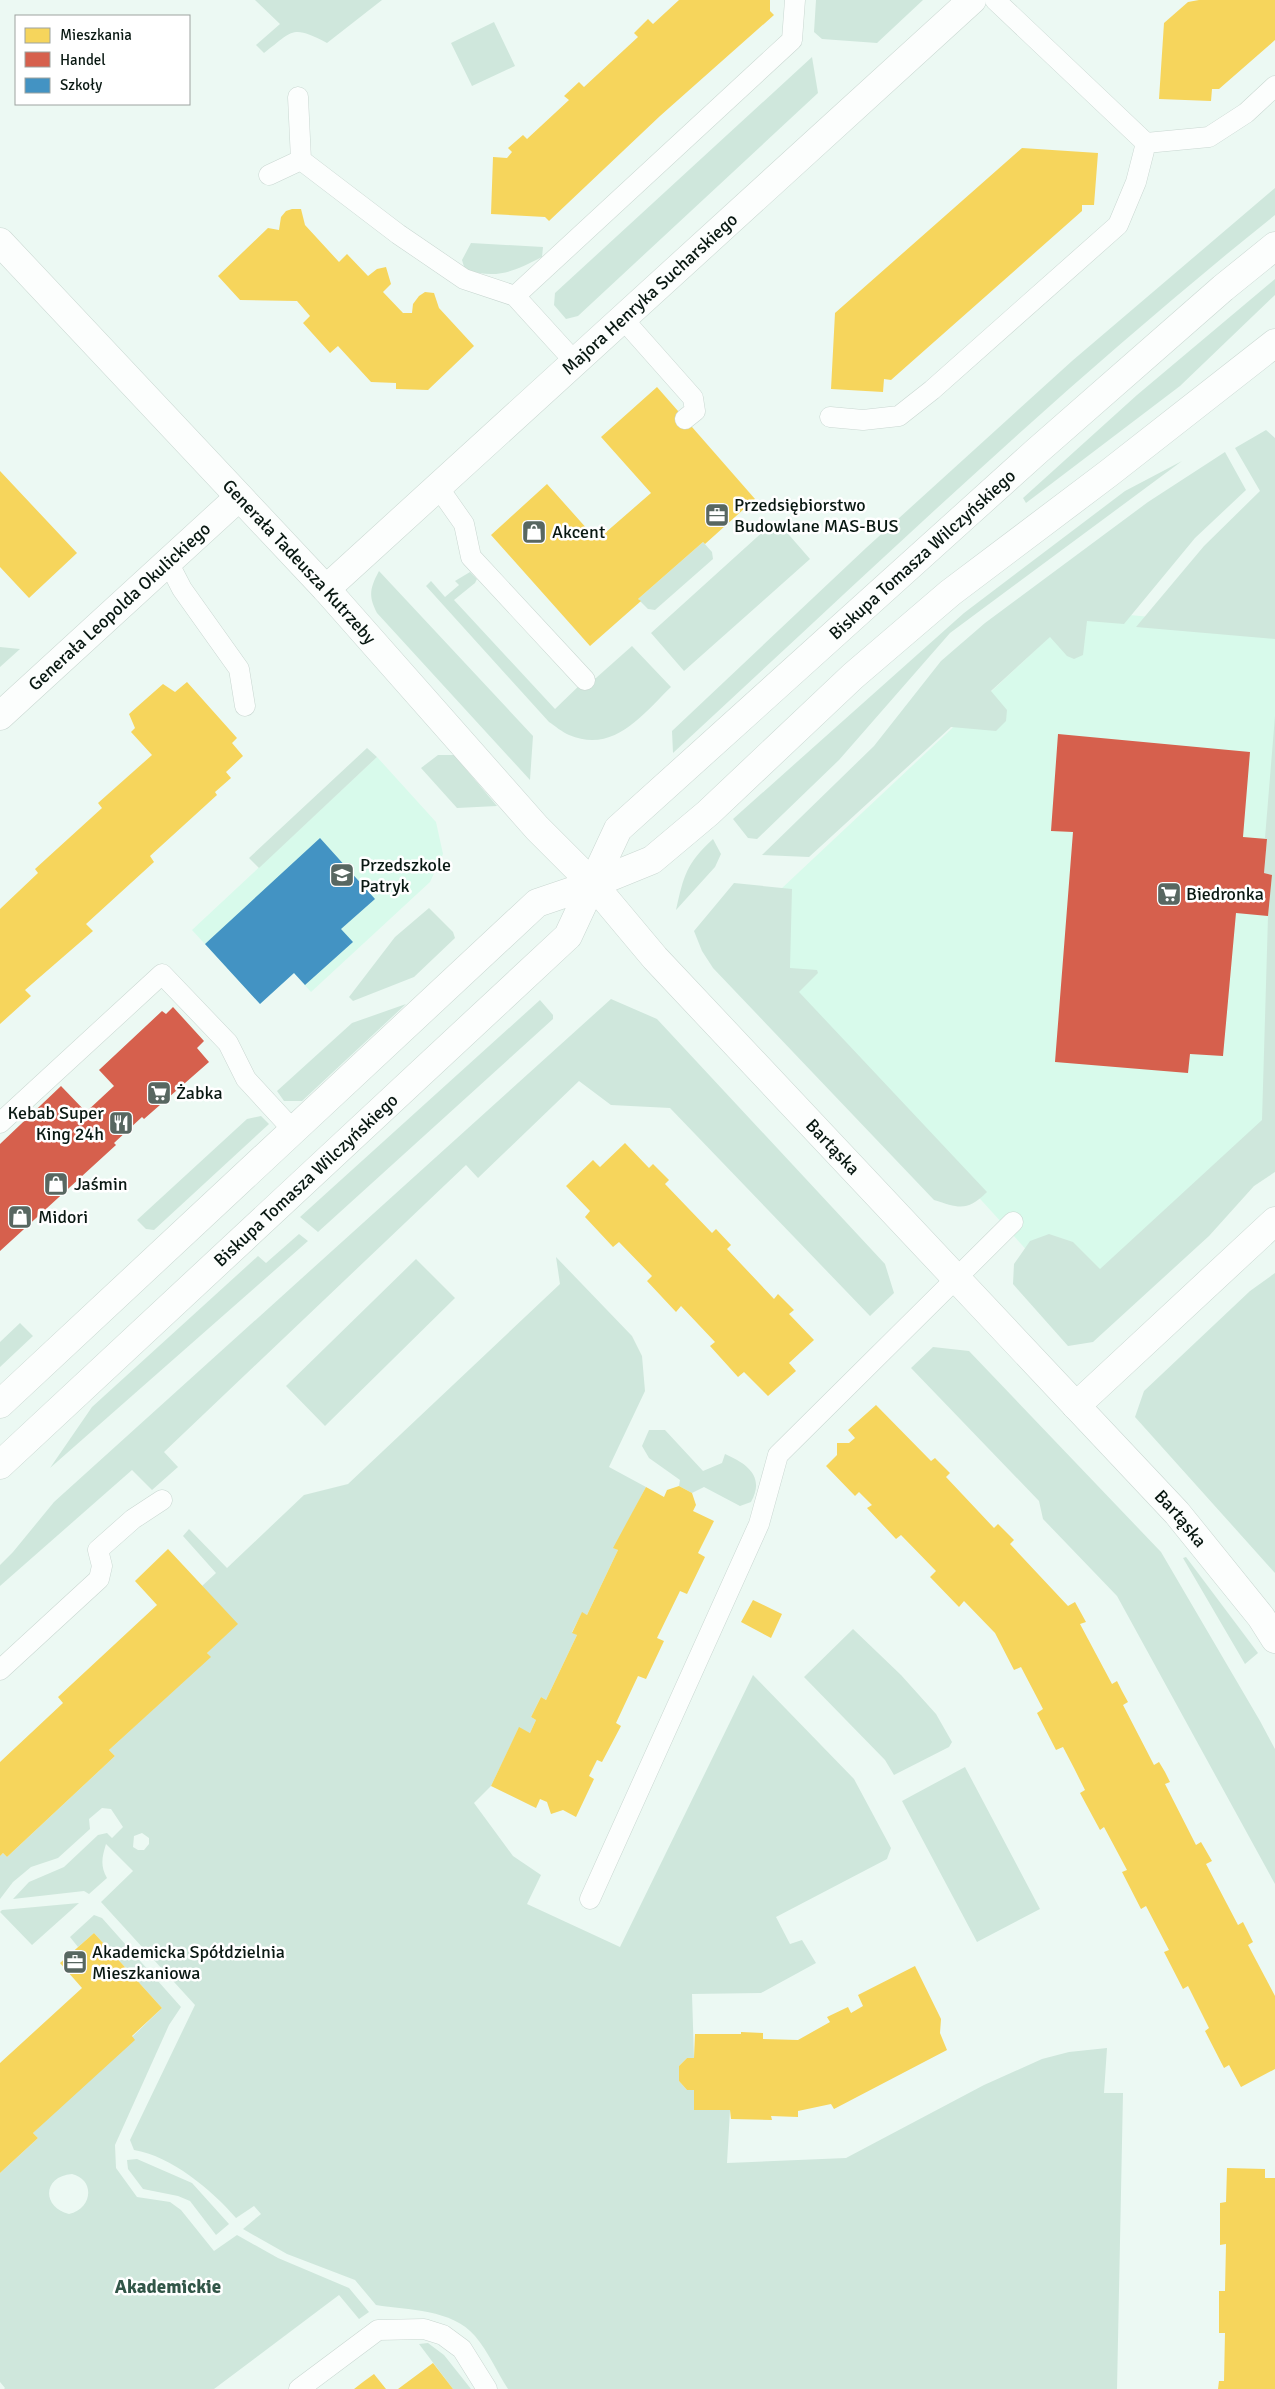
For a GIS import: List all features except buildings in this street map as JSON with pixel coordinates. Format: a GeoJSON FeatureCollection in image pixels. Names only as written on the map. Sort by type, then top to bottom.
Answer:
{"type":"FeatureCollection","features":[{"type":"Feature","properties":{"kind":"street","name":"Majora Henryka Sucharskiego"},"geometry":{"type":"LineString","coordinates":[[326,589],[972,0]]}},
{"type":"Feature","properties":{"kind":"street","name":"Generała Tadeusza Kutrzeby"},"geometry":{"type":"LineString","coordinates":[[0,242],[326,589],[538,828],[594,884]]}},
{"type":"Feature","properties":{"kind":"street","name":"Biskupa Tomasza Wilczyńskiego"},"geometry":{"type":"LineString","coordinates":[[0,1465],[568,936],[594,884],[618,829],[1045,445],[1223,288],[1275,246]]}},
{"type":"Feature","properties":{"kind":"street"},"geometry":{"type":"LineString","coordinates":[[0,1404],[537,903],[594,884],[652,860],[708,813],[853,676],[950,593],[1275,344]]}},
{"type":"Feature","properties":{"kind":"street","name":"Generała Leopolda Okulickiego"},"geometry":{"type":"LineString","coordinates":[[0,716],[239,497]]}},
{"type":"Feature","properties":{"kind":"street","name":"Bartąska"},"geometry":{"type":"LineString","coordinates":[[594,884],[655,958],[1177,1513],[1261,1617],[1275,1638]]}},
{"type":"Feature","properties":{"kind":"street"},"geometry":{"type":"LineString","coordinates":[[1076,1406],[1275,1221]]}},
{"type":"Feature","properties":{"kind":"lane"},"geometry":{"type":"LineString","coordinates":[[515,296],[792,40],[795,0]]}},
{"type":"Feature","properties":{"kind":"lane"},"geometry":{"type":"LineString","coordinates":[[995,0],[1146,143],[1209,136],[1246,113],[1275,86]]}},
{"type":"Feature","properties":{"kind":"lane"},"geometry":{"type":"LineString","coordinates":[[298,97],[301,160],[398,234],[464,279],[515,296],[576,362]]}},
{"type":"Feature","properties":{"kind":"lane"},"geometry":{"type":"LineString","coordinates":[[830,417],[863,420],[899,416],[932,390],[1118,225],[1136,182],[1146,143]]}},
{"type":"Feature","properties":{"kind":"lane"},"geometry":{"type":"LineString","coordinates":[[269,175],[301,160]]}},
{"type":"Feature","properties":{"kind":"lane"},"geometry":{"type":"LineString","coordinates":[[623,319],[693,398],[695,411],[686,419]]}},
{"type":"Feature","properties":{"kind":"lane"},"geometry":{"type":"LineString","coordinates":[[438,487],[464,524],[471,557],[585,680]]}},
{"type":"Feature","properties":{"kind":"lane"},"geometry":{"type":"LineString","coordinates":[[168,562],[182,589],[239,668],[245,706]]}},
{"type":"Feature","properties":{"kind":"lane"},"geometry":{"type":"LineString","coordinates":[[0,1122],[162,974],[228,1043],[246,1079],[293,1130]]}},
{"type":"Feature","properties":{"kind":"lane"},"geometry":{"type":"LineString","coordinates":[[590,1899],[759,1524],[778,1455],[955,1279],[980,1258],[1013,1222]]}},
{"type":"Feature","properties":{"kind":"lane"},"geometry":{"type":"LineString","coordinates":[[0,1670],[99,1579],[102,1566],[98,1550],[133,1519],[162,1500]]}},
{"type":"Feature","properties":{"kind":"lane"},"geometry":{"type":"LineString","coordinates":[[299,2389],[378,2330],[424,2329],[442,2335],[462,2350],[487,2389]]}},
{"type":"Feature","properties":{"kind":"shaded area"},"geometry":{"type":"Polygon","coordinates":[[[255,0],[382,0],[327,43],[300,32],[288,35],[264,53],[256,45],[280,24],[255,0]]]}},
{"type":"Feature","properties":{"kind":"shaded area"},"geometry":{"type":"Polygon","coordinates":[[[816,0],[923,0],[877,43],[822,39],[814,32],[816,0]]]}},
{"type":"Feature","properties":{"kind":"shaded area"},"geometry":{"type":"Polygon","coordinates":[[[494,22],[515,66],[472,86],[451,43],[494,22]]]}},
{"type":"Feature","properties":{"kind":"shaded area"},"geometry":{"type":"Polygon","coordinates":[[[812,57],[818,93],[578,316],[566,319],[554,305],[555,293],[812,57]]]}},
{"type":"Feature","properties":{"kind":"shaded area"},"geometry":{"type":"Polygon","coordinates":[[[1275,188],[1275,215],[1120,344],[969,478],[673,753],[672,731],[866,548],[1072,361],[1275,188]]]}},
{"type":"Feature","properties":{"kind":"shaded area"},"geometry":{"type":"Polygon","coordinates":[[[471,243],[543,247],[542,257],[522,267],[505,272],[496,274],[477,273],[465,270],[462,260],[471,243]]]}},
{"type":"Feature","properties":{"kind":"shaded area"},"geometry":{"type":"Polygon","coordinates":[[[1275,279],[1275,295],[1180,386],[1026,503],[1023,498],[1137,395],[1275,279]]]}},
{"type":"Feature","properties":{"kind":"shaded area"},"geometry":{"type":"Polygon","coordinates":[[[1266,430],[1275,438],[1275,639],[1136,627],[1204,546],[1260,491],[1235,448],[1266,430]]]}},
{"type":"Feature","properties":{"kind":"shaded area"},"geometry":{"type":"Polygon","coordinates":[[[1225,452],[1246,490],[1195,538],[1124,624],[1087,621],[1083,655],[1074,659],[1067,656],[1050,637],[991,691],[1007,710],[1006,721],[996,731],[951,727],[809,857],[762,855],[874,746],[941,661],[985,623],[1148,502],[1225,452]]]}},
{"type":"Feature","properties":{"kind":"shaded area"},"geometry":{"type":"Polygon","coordinates":[[[1182,461],[950,633],[839,760],[757,839],[748,838],[733,819],[964,613],[1125,491],[1182,461]]]}},
{"type":"Feature","properties":{"kind":"shaded area"},"geometry":{"type":"Polygon","coordinates":[[[776,520],[810,559],[684,671],[651,633],[776,520]]]}},
{"type":"Feature","properties":{"kind":"shaded area"},"geometry":{"type":"Polygon","coordinates":[[[703,542],[712,552],[713,559],[655,610],[648,609],[638,599],[703,542]]]}},
{"type":"Feature","properties":{"kind":"shaded area"},"geometry":{"type":"Polygon","coordinates":[[[379,571],[533,736],[530,780],[377,613],[372,602],[371,592],[379,571]]]}},
{"type":"Feature","properties":{"kind":"shaded area"},"geometry":{"type":"Polygon","coordinates":[[[470,572],[477,579],[475,583],[454,600],[555,709],[585,680],[596,678],[632,646],[671,687],[638,720],[613,736],[585,740],[569,735],[549,722],[426,586],[431,581],[445,597],[459,585],[455,581],[470,572]]]}},
{"type":"Feature","properties":{"kind":"shaded area"},"geometry":{"type":"Polygon","coordinates":[[[1078,610],[1275,629],[1275,1048],[1272,1121],[1073,1301],[778,977],[781,889],[1078,610]]]}},
{"type":"Feature","properties":{"kind":"shaded area"},"geometry":{"type":"Polygon","coordinates":[[[0,647],[20,649],[0,667],[0,647]]]}},
{"type":"Feature","properties":{"kind":"shaded area"},"geometry":{"type":"Polygon","coordinates":[[[1275,716],[1275,1172],[1254,1186],[1209,1236],[1093,1342],[1068,1346],[1013,1284],[1014,1264],[1030,1241],[1049,1234],[1073,1242],[1100,1269],[1262,1120],[1268,916],[1272,875],[1264,873],[1267,839],[1265,838],[1275,716]]]}},
{"type":"Feature","properties":{"kind":"shaded area"},"geometry":{"type":"Polygon","coordinates":[[[367,748],[377,757],[259,868],[249,858],[367,748]]]}},
{"type":"Feature","properties":{"kind":"shaded area"},"geometry":{"type":"Polygon","coordinates":[[[438,755],[454,755],[497,806],[457,808],[421,768],[438,755]]]}},
{"type":"Feature","properties":{"kind":"shaded area","name":"Przedszkole Patryk"},"geometry":{"type":"Polygon","coordinates":[[[377,757],[436,822],[443,854],[430,882],[311,992],[294,973],[260,1004],[192,930],[377,757]]]}},
{"type":"Feature","properties":{"kind":"shaded area"},"geometry":{"type":"Polygon","coordinates":[[[713,839],[721,854],[715,867],[676,910],[687,871],[697,856],[713,839]]]}},
{"type":"Feature","properties":{"kind":"shaded area"},"geometry":{"type":"Polygon","coordinates":[[[734,883],[792,889],[790,968],[817,970],[818,973],[799,992],[987,1192],[974,1203],[956,1206],[934,1200],[713,968],[702,951],[694,931],[734,883]]]}},
{"type":"Feature","properties":{"kind":"shaded area"},"geometry":{"type":"Polygon","coordinates":[[[429,908],[453,932],[455,938],[414,977],[353,1001],[349,997],[395,937],[429,908]]]}},
{"type":"Feature","properties":{"kind":"shaded area"},"geometry":{"type":"Polygon","coordinates":[[[611,999],[657,1019],[885,1264],[894,1293],[870,1316],[670,1108],[611,1105],[579,1081],[478,1178],[466,1165],[164,1452],[178,1467],[152,1490],[132,1470],[0,1586],[0,1565],[54,1502],[611,999]]]}},
{"type":"Feature","properties":{"kind":"shaded area"},"geometry":{"type":"Polygon","coordinates":[[[540,1000],[553,1015],[553,1019],[318,1232],[300,1217],[540,1000]]]}},
{"type":"Feature","properties":{"kind":"shaded area"},"geometry":{"type":"Polygon","coordinates":[[[406,1004],[302,1101],[284,1101],[277,1091],[352,1023],[406,1004]]]}},
{"type":"Feature","properties":{"kind":"shaded area"},"geometry":{"type":"Polygon","coordinates":[[[261,1116],[269,1124],[154,1230],[146,1229],[137,1220],[247,1119],[261,1116]]]}},
{"type":"Feature","properties":{"kind":"shaded area"},"geometry":{"type":"Polygon","coordinates":[[[299,1234],[308,1241],[50,1468],[92,1407],[258,1256],[266,1263],[299,1234]]]}},
{"type":"Feature","properties":{"kind":"shaded area"},"geometry":{"type":"Polygon","coordinates":[[[556,1257],[632,1336],[642,1356],[645,1391],[609,1467],[646,1487],[614,1548],[618,1550],[587,1615],[582,1613],[572,1632],[577,1635],[546,1700],[541,1697],[531,1717],[536,1720],[530,1733],[519,1728],[491,1786],[474,1803],[513,1856],[541,1875],[527,1904],[620,1947],[753,1675],[854,1779],[891,1848],[887,1859],[776,1917],[790,1944],[802,1940],[816,1963],[761,1993],[692,1994],[694,2058],[687,2058],[679,2066],[679,2081],[687,2090],[694,2090],[694,2110],[730,2110],[727,2163],[846,2158],[984,2085],[1042,2059],[1069,2052],[1107,2048],[1104,2093],[1123,2093],[1117,2389],[508,2389],[484,2348],[465,2327],[454,2320],[429,2312],[376,2305],[355,2280],[287,2254],[243,2229],[261,2214],[254,2206],[236,2218],[215,2196],[190,2176],[162,2159],[134,2150],[130,2140],[195,2005],[101,1902],[133,1871],[106,1844],[102,1861],[107,1878],[89,1894],[84,1891],[13,1899],[29,1882],[64,1867],[98,1835],[107,1833],[112,1838],[123,1827],[111,1809],[102,1808],[89,1819],[90,1829],[58,1858],[31,1867],[13,1882],[0,1899],[0,1856],[3,1853],[7,1857],[115,1756],[109,1750],[210,1657],[207,1653],[237,1624],[202,1586],[216,1573],[183,1536],[189,1529],[227,1568],[304,1495],[348,1484],[560,1284],[556,1257]],[[142,1833],[134,1836],[133,1847],[138,1850],[144,1850],[149,1844],[149,1838],[142,1833]]]}},
{"type":"Feature","properties":{"kind":"shaded area"},"geometry":{"type":"Polygon","coordinates":[[[416,1259],[455,1298],[325,1426],[286,1386],[416,1259]]]}},
{"type":"Feature","properties":{"kind":"shaded area"},"geometry":{"type":"Polygon","coordinates":[[[1275,1273],[1275,1573],[1135,1417],[1144,1391],[1250,1291],[1275,1273]]]}},
{"type":"Feature","properties":{"kind":"shaded area"},"geometry":{"type":"Polygon","coordinates":[[[20,1323],[33,1336],[0,1367],[0,1342],[20,1323]]]}},
{"type":"Feature","properties":{"kind":"shaded area"},"geometry":{"type":"Polygon","coordinates":[[[933,1347],[969,1351],[1161,1552],[1275,1749],[1275,1884],[1117,1596],[1043,1519],[1039,1501],[911,1368],[933,1347]]]}},
{"type":"Feature","properties":{"kind":"shaded area"},"geometry":{"type":"Polygon","coordinates":[[[649,1430],[665,1430],[703,1471],[722,1463],[725,1454],[741,1462],[752,1472],[755,1478],[755,1493],[751,1502],[740,1506],[704,1487],[692,1493],[679,1486],[680,1480],[649,1458],[642,1446],[649,1430]]]}},
{"type":"Feature","properties":{"kind":"shaded area"},"geometry":{"type":"Polygon","coordinates":[[[1186,1557],[1258,1653],[1245,1664],[1183,1558],[1186,1557]]]}},
{"type":"Feature","properties":{"kind":"shaded area"},"geometry":{"type":"Polygon","coordinates":[[[853,1629],[901,1675],[936,1714],[952,1742],[949,1747],[894,1775],[885,1760],[804,1677],[853,1629]]]}},
{"type":"Feature","properties":{"kind":"shaded area"},"geometry":{"type":"Polygon","coordinates":[[[965,1767],[1040,1909],[977,1942],[902,1801],[965,1767]]]}},
{"type":"Feature","properties":{"kind":"shaded area"},"geometry":{"type":"Polygon","coordinates":[[[79,1903],[32,1945],[0,1912],[2,1910],[79,1903]]]}},
{"type":"Feature","properties":{"kind":"shaded area"},"geometry":{"type":"Polygon","coordinates":[[[94,1915],[102,1918],[181,2007],[169,2025],[115,2145],[116,2168],[137,2197],[170,2202],[181,2210],[214,2251],[237,2235],[278,2258],[349,2288],[369,2312],[359,2319],[339,2295],[214,2389],[4,2389],[0,2382],[0,2173],[38,2138],[33,2133],[162,2008],[94,1933],[78,1947],[70,1937],[94,1915]],[[72,2174],[62,2176],[55,2180],[49,2192],[50,2199],[54,2205],[69,2214],[77,2211],[86,2201],[88,2188],[80,2177],[72,2174]]]}},
{"type":"Feature","properties":{"kind":"shaded area"},"geometry":{"type":"Polygon","coordinates":[[[137,2159],[192,2183],[229,2224],[216,2235],[190,2201],[178,2196],[143,2189],[128,2169],[127,2160],[137,2159]]]}},
{"type":"Feature","properties":{"kind":"shaded area"},"geometry":{"type":"Polygon","coordinates":[[[428,2343],[444,2355],[471,2389],[453,2389],[419,2344],[428,2343]]]}},
{"type":"Feature","properties":{"kind":"place","name":"Przedsiębiorstwo Budowlane MAS-BUS"},"geometry":{"type":"Point","coordinates":[717,515]}},
{"type":"Feature","properties":{"kind":"place","name":"Akcent"},"geometry":{"type":"Point","coordinates":[534,532]}},
{"type":"Feature","properties":{"kind":"place","name":"Przedszkole Patryk"},"geometry":{"type":"Point","coordinates":[342,875]}},
{"type":"Feature","properties":{"kind":"place","name":"Biedronka"},"geometry":{"type":"Point","coordinates":[1169,894]}},
{"type":"Feature","properties":{"kind":"place","name":"Żabka"},"geometry":{"type":"Point","coordinates":[159,1093]}},
{"type":"Feature","properties":{"kind":"place","name":"Kebab Super King 24h"},"geometry":{"type":"Point","coordinates":[121,1123]}},
{"type":"Feature","properties":{"kind":"place","name":"Jaśmin"},"geometry":{"type":"Point","coordinates":[56,1184]}},
{"type":"Feature","properties":{"kind":"place","name":"Midori"},"geometry":{"type":"Point","coordinates":[20,1217]}},
{"type":"Feature","properties":{"kind":"place","name":"Akademicka Spółdzielnia Mieszkaniowa"},"geometry":{"type":"Point","coordinates":[75,1962]}},
{"type":"Feature","properties":{"kind":"district","name":"Akademickie"},"geometry":{"type":"Point","coordinates":[168,2287]}}]}
